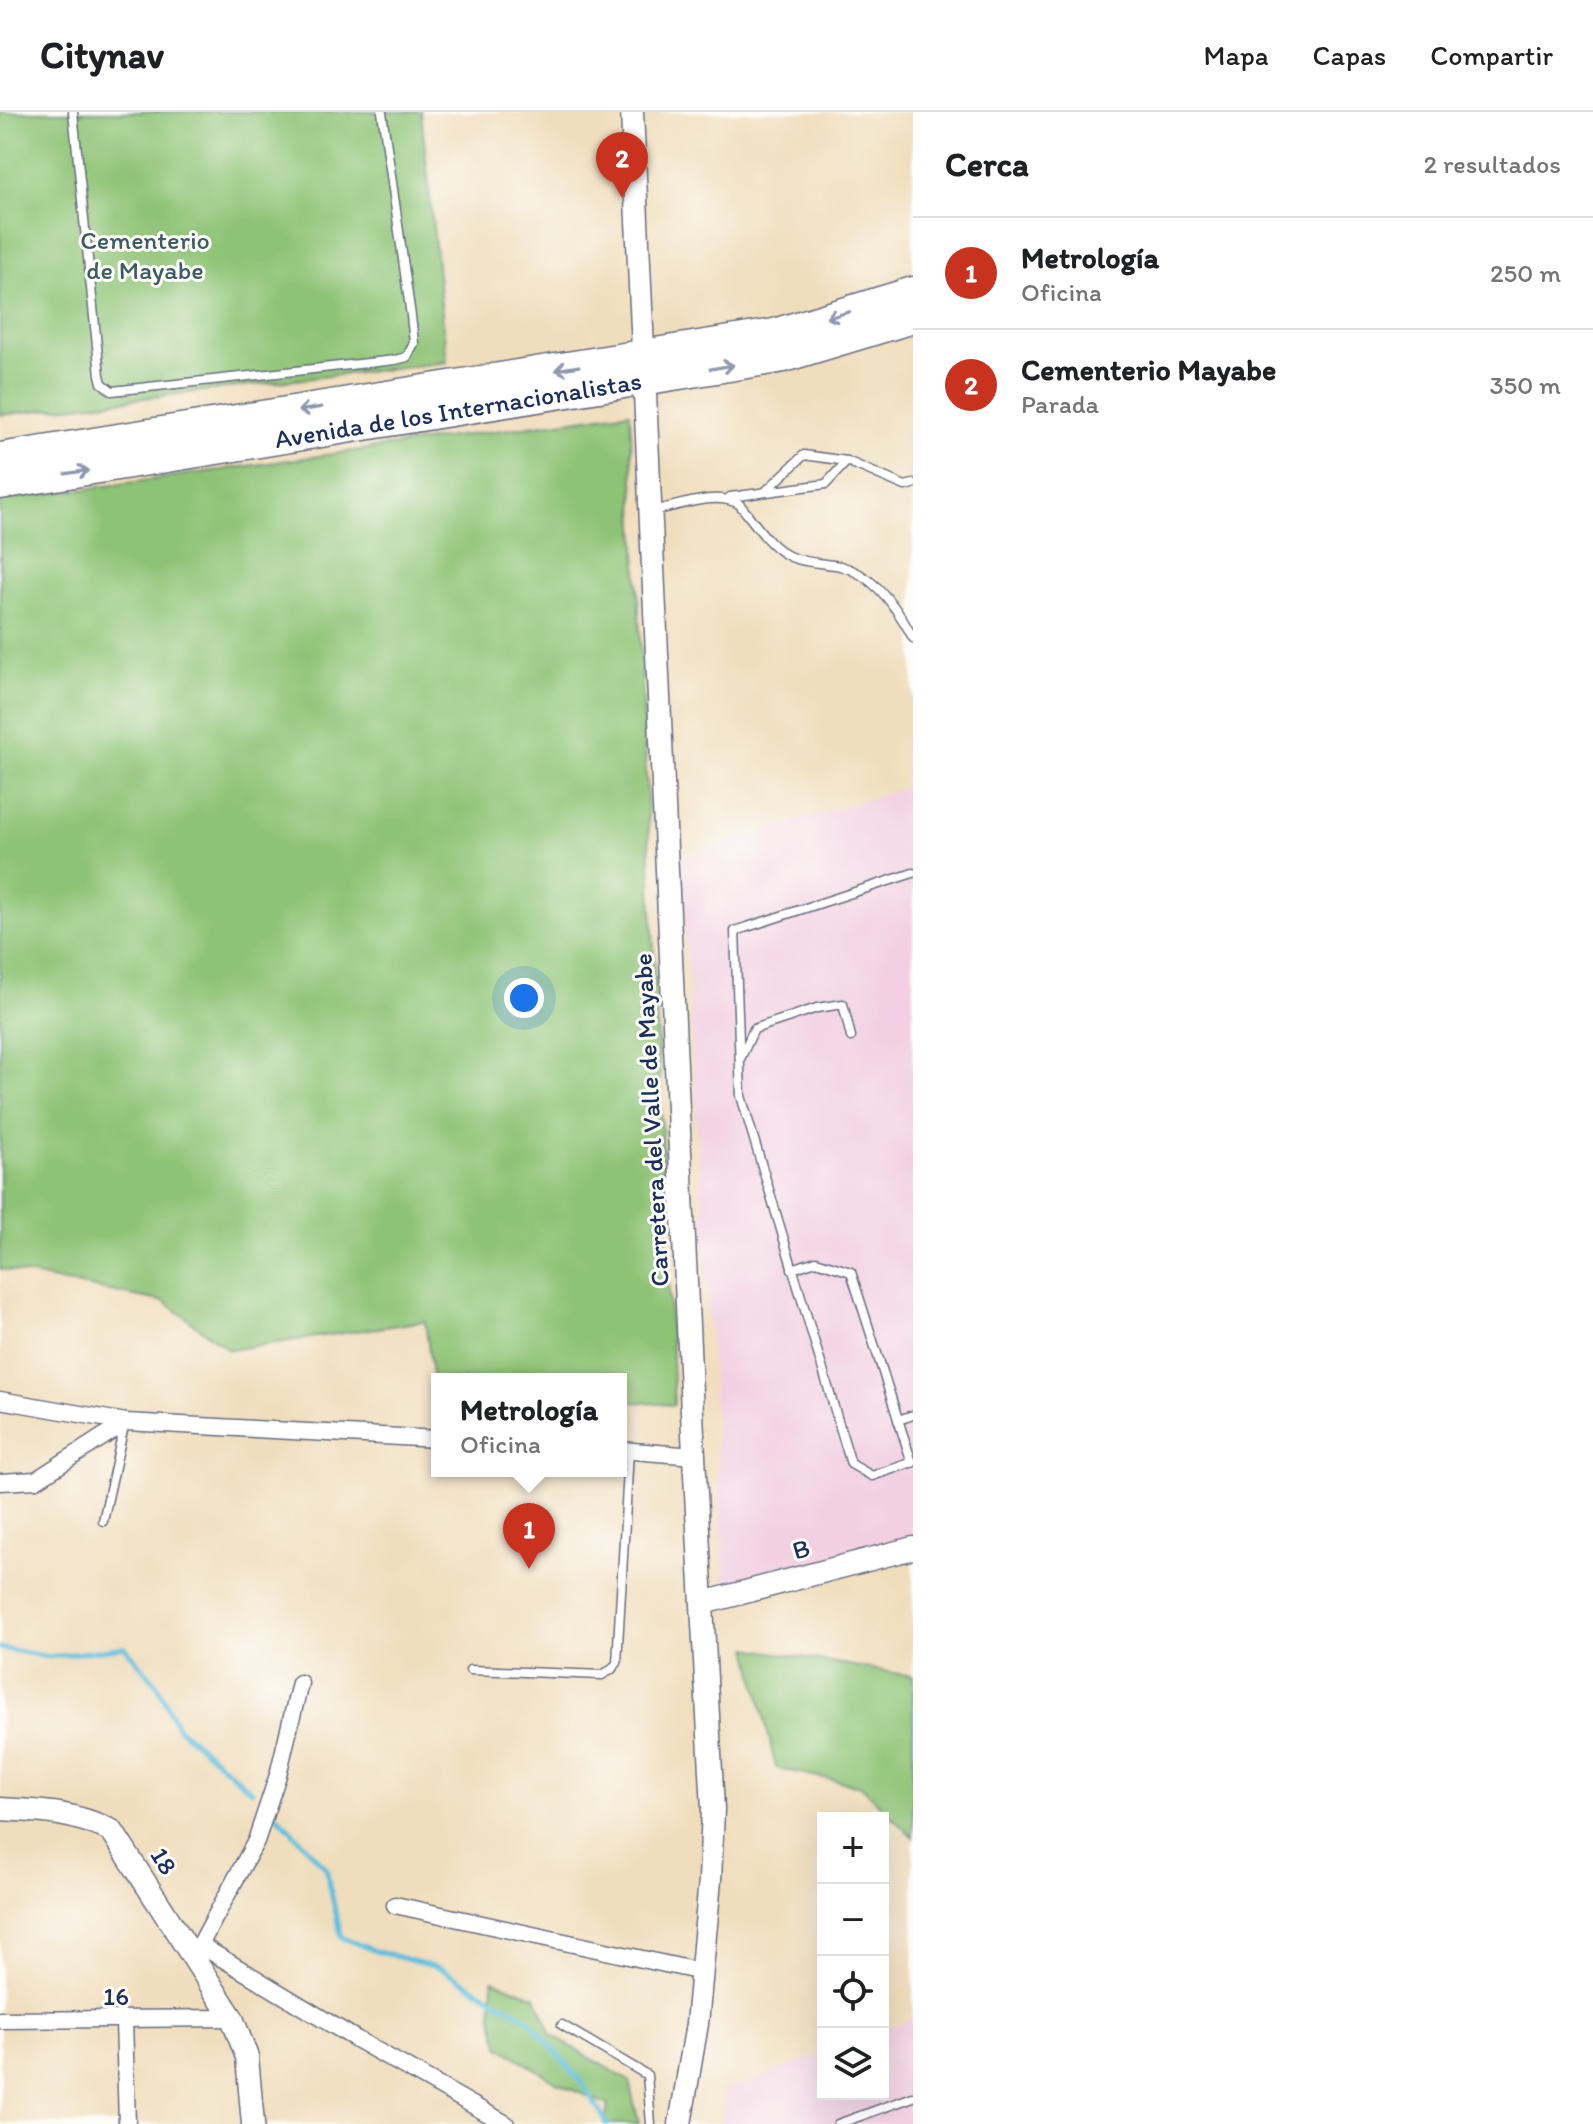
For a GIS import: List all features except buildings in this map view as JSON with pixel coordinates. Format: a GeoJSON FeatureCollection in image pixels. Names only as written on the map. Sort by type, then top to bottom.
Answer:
{"type":"FeatureCollection","features":[{"type":"Feature","properties":{"kind":"highway","name":"Avenida de los Internacionalistas"},"geometry":{"type":"LineString","coordinates":[[0,484],[645,368],[774,334],[913,292]]}},
{"type":"Feature","properties":{"kind":"highway","name":"Avenida de los Internacionalistas"},"geometry":{"type":"LineString","coordinates":[[0,458],[645,368],[784,357],[913,318]]}},
{"type":"Feature","properties":{"kind":"main road","name":"Carretera del Valle de Mayabe"},"geometry":{"type":"LineString","coordinates":[[632,112],[713,1809],[697,2024],[680,2124]]}},
{"type":"Feature","properties":{"kind":"main road","name":"B"},"geometry":{"type":"LineString","coordinates":[[703,1603],[913,1548]]}},
{"type":"Feature","properties":{"kind":"main road","name":"18"},"geometry":{"type":"LineString","coordinates":[[0,1809],[57,1812],[86,1818],[112,1831],[194,1947],[232,2018],[247,2057],[253,2124]]}},
{"type":"Feature","properties":{"kind":"street"},"geometry":{"type":"LineString","coordinates":[[0,1400],[126,1422],[431,1439]]}},
{"type":"Feature","properties":{"kind":"street"},"geometry":{"type":"LineString","coordinates":[[0,1482],[36,1480],[126,1422]]}},
{"type":"Feature","properties":{"kind":"street"},"geometry":{"type":"LineString","coordinates":[[627,1450],[694,1456]]}},
{"type":"Feature","properties":{"kind":"street"},"geometry":{"type":"LineString","coordinates":[[300,1683],[291,1728],[256,1841],[194,1947],[506,2124]]}},
{"type":"Feature","properties":{"kind":"street"},"geometry":{"type":"LineString","coordinates":[[395,1905],[702,1972]]}},
{"type":"Feature","properties":{"kind":"street","name":"16"},"geometry":{"type":"LineString","coordinates":[[0,2020],[232,2018]]}},
{"type":"Feature","properties":{"kind":"street"},"geometry":{"type":"LineString","coordinates":[[124,2020],[127,2124]]}},
{"type":"Feature","properties":{"kind":"lane"},"geometry":{"type":"LineString","coordinates":[[73,112],[100,375],[102,383],[112,391],[407,357],[414,343],[382,112]]}},
{"type":"Feature","properties":{"kind":"lane"},"geometry":{"type":"LineString","coordinates":[[766,492],[804,455],[847,461],[905,486],[913,484]]}},
{"type":"Feature","properties":{"kind":"lane"},"geometry":{"type":"LineString","coordinates":[[651,511],[826,484],[847,461]]}},
{"type":"Feature","properties":{"kind":"lane"},"geometry":{"type":"LineString","coordinates":[[725,498],[739,504],[777,547],[791,557],[844,567],[874,585],[891,603],[913,638]]}},
{"type":"Feature","properties":{"kind":"lane"},"geometry":{"type":"LineString","coordinates":[[792,1269],[816,1261],[851,1272],[913,1463],[872,1476],[851,1464],[792,1269],[741,1096],[735,931],[913,873]]}},
{"type":"Feature","properties":{"kind":"lane"},"geometry":{"type":"LineString","coordinates":[[739,1061],[754,1029],[817,1008],[843,1004],[851,1037]]}},
{"type":"Feature","properties":{"kind":"lane"},"geometry":{"type":"LineString","coordinates":[[898,1420],[913,1415]]}},
{"type":"Feature","properties":{"kind":"lane"},"geometry":{"type":"LineString","coordinates":[[103,1521],[126,1422]]}},
{"type":"Feature","properties":{"kind":"lane"},"geometry":{"type":"LineString","coordinates":[[470,1670],[602,1675],[617,1663],[624,1477]]}},
{"type":"Feature","properties":{"kind":"lane"},"geometry":{"type":"LineString","coordinates":[[562,2025],[647,2075],[651,2124]]}},
{"type":"Feature","properties":{"kind":"lane"},"geometry":{"type":"LineString","coordinates":[[838,2124],[913,2097]]}},
{"type":"Feature","properties":{"kind":"shaded area"},"geometry":{"type":"Polygon","coordinates":[[[913,785],[913,1537],[725,1586],[681,858],[913,785]]]}},
{"type":"Feature","properties":{"kind":"shaded area"},"geometry":{"type":"Polygon","coordinates":[[[913,2019],[913,2124],[720,2124],[726,2090],[817,2055],[817,2100],[889,2100],[889,2028],[913,2019]]]}},
{"type":"Feature","properties":{"kind":"green space","name":"Cementerio de Mayabe"},"geometry":{"type":"Polygon","coordinates":[[[0,112],[421,112],[447,362],[0,415],[0,112]]]}},
{"type":"Feature","properties":{"kind":"green space"},"geometry":{"type":"Polygon","coordinates":[[[630,412],[674,1405],[627,1401],[627,1373],[432,1373],[425,1321],[229,1350],[165,1302],[0,1269],[0,501],[630,412]]]}},
{"type":"Feature","properties":{"kind":"green space"},"geometry":{"type":"Polygon","coordinates":[[[748,1648],[913,1676],[913,1838],[861,1786],[776,1768],[748,1648]]]}},
{"type":"Feature","properties":{"kind":"green space"},"geometry":{"type":"Polygon","coordinates":[[[493,1980],[536,1997],[552,2035],[629,2081],[639,2124],[605,2124],[608,2105],[560,2084],[500,2047],[492,2017],[493,1980]]]}},
{"type":"Feature","properties":{"kind":"waterway"},"geometry":{"type":"LineString","coordinates":[[0,1648],[49,1657],[125,1647],[158,1686],[177,1727],[252,1791]]}},
{"type":"Feature","properties":{"kind":"waterway"},"geometry":{"type":"LineString","coordinates":[[273,1811],[326,1868],[341,1937],[375,1951],[440,1968],[527,2018],[582,2083],[608,2124]]}},
{"type":"Feature","properties":{"kind":"place","name":"Cementerio Mayabe"},"geometry":{"type":"Point","coordinates":[622,198]}},
{"type":"Feature","properties":{"kind":"place","name":"Metrología"},"geometry":{"type":"Point","coordinates":[529,1569]}}]}
